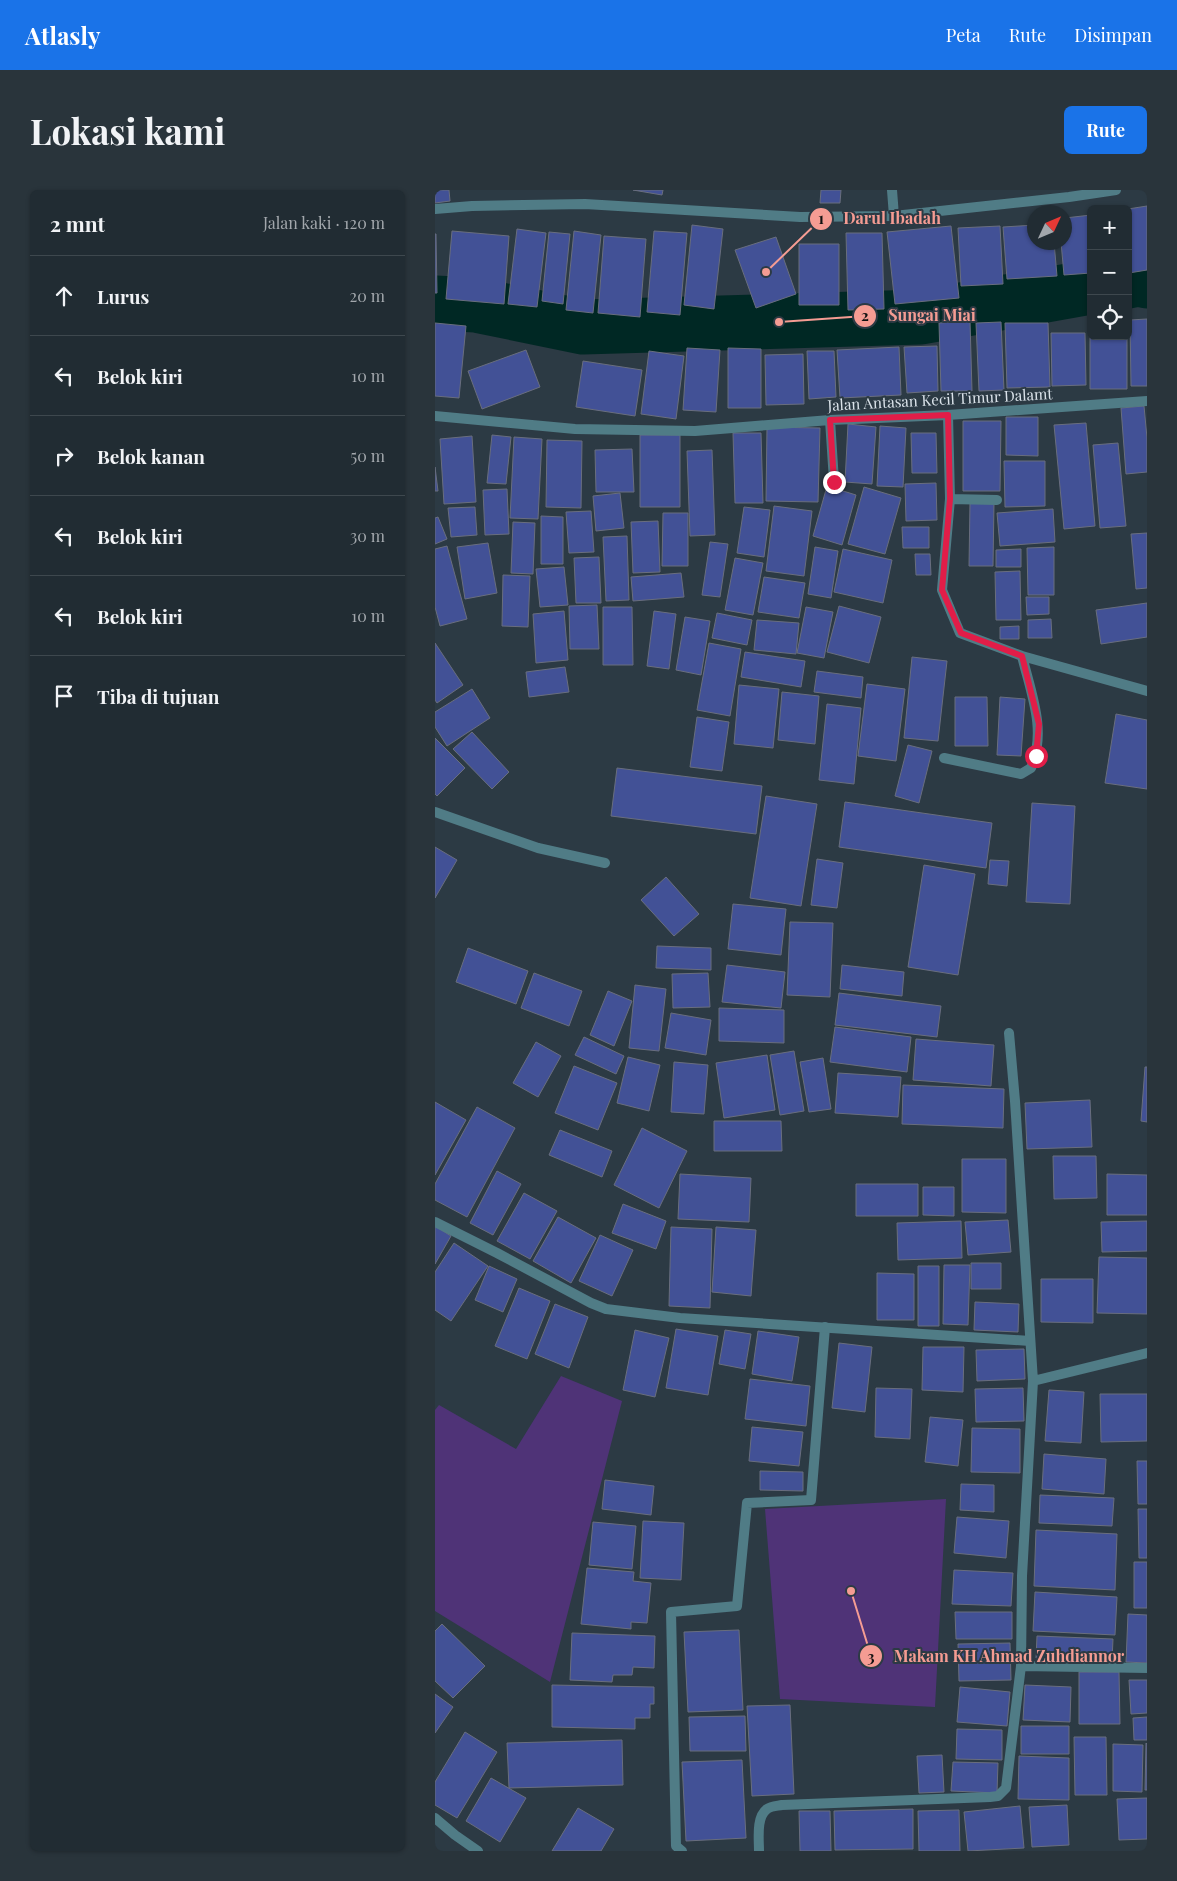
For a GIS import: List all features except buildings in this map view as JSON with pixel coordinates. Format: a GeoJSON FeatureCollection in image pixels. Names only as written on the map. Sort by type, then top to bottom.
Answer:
{"type":"FeatureCollection","features":[{"type":"Feature","properties":{"kind":"street"},"geometry":{"type":"LineString","coordinates":[[892,190],[894,216]]}},
{"type":"Feature","properties":{"kind":"street"},"geometry":{"type":"LineString","coordinates":[[435,209],[472,206],[585,204],[800,217],[894,216],[1069,197],[1115,190]]}},
{"type":"Feature","properties":{"kind":"street","name":"Jalan Antasan Kecil Timur Dalamt"},"geometry":{"type":"LineString","coordinates":[[435,416],[575,429],[695,431],[830,420],[948,415],[1145,401]]}},
{"type":"Feature","properties":{"kind":"street"},"geometry":{"type":"LineString","coordinates":[[948,415],[950,499],[942,590],[961,633],[1022,656],[1147,691]]}},
{"type":"Feature","properties":{"kind":"street"},"geometry":{"type":"LineString","coordinates":[[830,420],[834,482]]}},
{"type":"Feature","properties":{"kind":"street"},"geometry":{"type":"LineString","coordinates":[[950,499],[997,500]]}},
{"type":"Feature","properties":{"kind":"street"},"geometry":{"type":"LineString","coordinates":[[945,758],[1021,774],[1031,768],[1036,756],[1039,724],[1022,656]]}},
{"type":"Feature","properties":{"kind":"street"},"geometry":{"type":"LineString","coordinates":[[435,812],[538,848],[605,863]]}},
{"type":"Feature","properties":{"kind":"street"},"geometry":{"type":"LineString","coordinates":[[759,1851],[762,1814],[769,1808],[782,1805],[998,1796],[1006,1788],[1021,1666],[1022,1576],[1033,1381],[1009,1033]]}},
{"type":"Feature","properties":{"kind":"street"},"geometry":{"type":"LineString","coordinates":[[435,1222],[591,1304],[606,1309],[681,1318],[1030,1341]]}},
{"type":"Feature","properties":{"kind":"street"},"geometry":{"type":"LineString","coordinates":[[682,1851],[676,1846],[671,1612],[737,1606],[747,1503],[811,1500],[825,1327]]}},
{"type":"Feature","properties":{"kind":"street"},"geometry":{"type":"LineString","coordinates":[[1033,1381],[1147,1353]]}},
{"type":"Feature","properties":{"kind":"street"},"geometry":{"type":"LineString","coordinates":[[1021,1666],[1147,1668]]}},
{"type":"Feature","properties":{"kind":"street"},"geometry":{"type":"LineString","coordinates":[[435,1818],[478,1851]]}},
{"type":"Feature","properties":{"kind":"shaded area"},"geometry":{"type":"Polygon","coordinates":[[[561,1376],[622,1401],[550,1682],[435,1611],[435,1410],[439,1405],[516,1449],[561,1376]]]}},
{"type":"Feature","properties":{"kind":"shaded area"},"geometry":{"type":"Polygon","coordinates":[[[946,1499],[935,1707],[780,1699],[765,1509],[946,1499]]]}},
{"type":"Feature","properties":{"kind":"waterway"},"geometry":{"type":"LineString","coordinates":[[1132,280],[1138,279],[1147,281]]}},
{"type":"Feature","properties":{"kind":"waterway"},"geometry":{"type":"LineString","coordinates":[[435,303],[476,305],[583,327],[921,317],[1087,288]]}},
{"type":"Feature","properties":{"kind":"place","name":"Darul Ibadah"},"geometry":{"type":"Point","coordinates":[766,272]}},
{"type":"Feature","properties":{"kind":"place","name":"Sungai Miai"},"geometry":{"type":"Point","coordinates":[779,322]}},
{"type":"Feature","properties":{"kind":"place","name":"Makam KH Ahmad Zuhdiannor"},"geometry":{"type":"Point","coordinates":[851,1591]}},
{"type":"Feature","properties":{"kind":"route"},"geometry":{"type":"LineString","coordinates":[[834,482],[830,420],[948,415],[950,499],[942,590],[961,633],[1022,656],[1039,724],[1036,756]]}}]}
